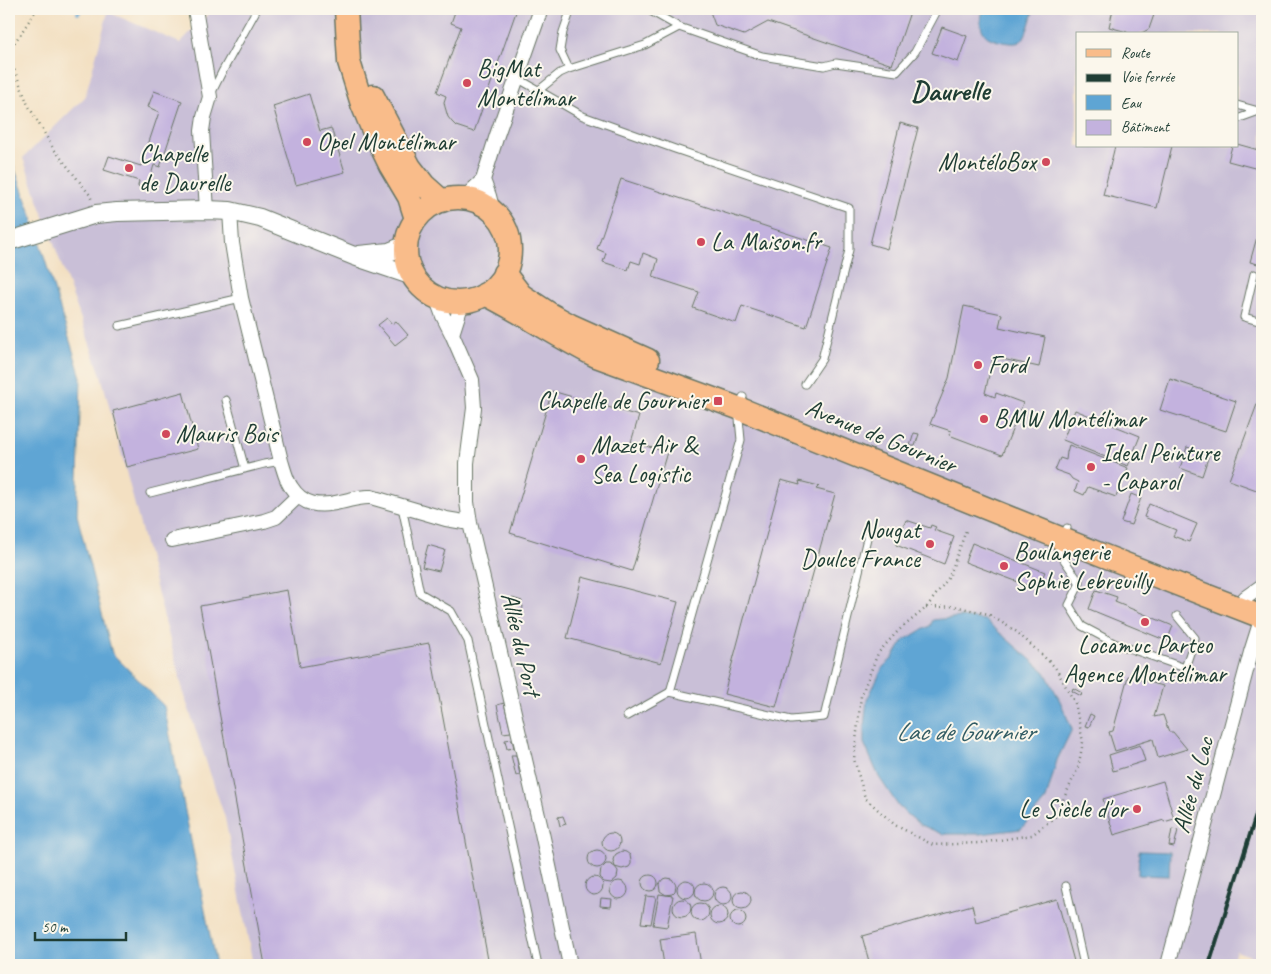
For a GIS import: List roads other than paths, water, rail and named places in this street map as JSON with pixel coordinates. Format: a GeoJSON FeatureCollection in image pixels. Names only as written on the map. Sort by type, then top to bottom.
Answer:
{"type":"FeatureCollection","features":[{"type":"Feature","properties":{"kind":"main road"},"geometry":{"type":"LineString","coordinates":[[346,9],[349,62],[362,104],[390,165],[409,197],[416,219]]}},
{"type":"Feature","properties":{"kind":"main road"},"geometry":{"type":"LineString","coordinates":[[352,9],[361,56],[373,97],[410,167],[424,185],[452,200]]}},
{"type":"Feature","properties":{"kind":"main road"},"geometry":{"type":"LineString","coordinates":[[452,200],[476,202],[485,206],[504,227],[509,245],[508,264],[493,288],[473,300],[460,302],[436,297],[422,287],[413,276],[406,257],[409,233],[416,219],[428,208],[452,200]]}},
{"type":"Feature","properties":{"kind":"main road","name":"Avenue de Gournier"},"geometry":{"type":"LineString","coordinates":[[504,273],[521,295],[550,314],[637,356],[741,403],[1065,534],[1262,617]]}},
{"type":"Feature","properties":{"kind":"main road","name":"Avenue de Gournier"},"geometry":{"type":"LineString","coordinates":[[485,294],[508,305],[555,334],[596,356],[741,403]]}},
{"type":"Feature","properties":{"kind":"main road","name":"Avenue de Gournier"},"geometry":{"type":"LineString","coordinates":[[1065,534],[1256,597]]}},
{"type":"Feature","properties":{"kind":"street"},"geometry":{"type":"LineString","coordinates":[[195,9],[210,97],[202,131],[207,210]]}},
{"type":"Feature","properties":{"kind":"street"},"geometry":{"type":"LineString","coordinates":[[492,212],[483,180],[541,9]]}},
{"type":"Feature","properties":{"kind":"street"},"geometry":{"type":"LineString","coordinates":[[452,200],[483,180]]}},
{"type":"Feature","properties":{"kind":"street"},"geometry":{"type":"LineString","coordinates":[[230,211],[232,243],[241,298],[281,461],[290,486],[303,500],[322,506],[362,496],[371,497],[446,519],[470,523]]}},
{"type":"Feature","properties":{"kind":"street"},"geometry":{"type":"LineString","coordinates":[[9,241],[96,214],[117,212],[230,211],[260,218],[354,256],[413,276]]}},
{"type":"Feature","properties":{"kind":"street"},"geometry":{"type":"LineString","coordinates":[[354,256],[389,252],[406,245]]}},
{"type":"Feature","properties":{"kind":"street","name":"Allée du Port"},"geometry":{"type":"LineString","coordinates":[[436,297],[442,316],[472,380],[474,408],[467,463],[470,523],[540,824],[570,965]]}},
{"type":"Feature","properties":{"kind":"street"},"geometry":{"type":"LineString","coordinates":[[452,334],[460,309],[460,302]]}},
{"type":"Feature","properties":{"kind":"street"},"geometry":{"type":"LineString","coordinates":[[172,540],[264,521],[276,516],[298,496]]}},
{"type":"Feature","properties":{"kind":"street","name":"Allée du Lac"},"geometry":{"type":"LineString","coordinates":[[1168,965],[1262,617]]}},
{"type":"Feature","properties":{"kind":"lane"},"geometry":{"type":"LineString","coordinates":[[210,97],[257,9]]}},
{"type":"Feature","properties":{"kind":"lane"},"geometry":{"type":"LineString","coordinates":[[568,68],[560,50],[563,32],[571,9]]}},
{"type":"Feature","properties":{"kind":"lane"},"geometry":{"type":"LineString","coordinates":[[647,9],[679,27],[762,56],[824,66],[836,64],[897,72],[915,52],[938,9]]}},
{"type":"Feature","properties":{"kind":"lane"},"geometry":{"type":"LineString","coordinates":[[539,90],[568,68],[644,45],[679,27]]}},
{"type":"Feature","properties":{"kind":"lane"},"geometry":{"type":"LineString","coordinates":[[517,78],[583,116],[849,208],[849,250],[845,268],[822,359],[805,384]]}},
{"type":"Feature","properties":{"kind":"lane"},"geometry":{"type":"LineString","coordinates":[[1238,105],[1261,112]]}},
{"type":"Feature","properties":{"kind":"lane"},"geometry":{"type":"LineString","coordinates":[[1238,119],[1261,112]]}},
{"type":"Feature","properties":{"kind":"lane"},"geometry":{"type":"LineString","coordinates":[[1254,274],[1244,317],[1262,322]]}},
{"type":"Feature","properties":{"kind":"lane"},"geometry":{"type":"LineString","coordinates":[[119,326],[241,298]]}},
{"type":"Feature","properties":{"kind":"lane"},"geometry":{"type":"LineString","coordinates":[[226,400],[245,469]]}},
{"type":"Feature","properties":{"kind":"lane"},"geometry":{"type":"LineString","coordinates":[[670,692],[741,440],[741,403]]}},
{"type":"Feature","properties":{"kind":"lane"},"geometry":{"type":"LineString","coordinates":[[150,493],[281,461]]}},
{"type":"Feature","properties":{"kind":"lane"},"geometry":{"type":"LineString","coordinates":[[402,506],[420,593],[451,611],[468,641],[538,965]]}},
{"type":"Feature","properties":{"kind":"lane"},"geometry":{"type":"LineString","coordinates":[[627,716],[670,692],[791,720],[824,717],[868,534]]}},
{"type":"Feature","properties":{"kind":"lane"},"geometry":{"type":"LineString","coordinates":[[1065,534],[1058,551],[1080,584],[1069,605],[1082,626],[1114,643],[1185,668],[1195,638],[1176,616]]}},
{"type":"Feature","properties":{"kind":"lane"},"geometry":{"type":"LineString","coordinates":[[1066,886],[1084,965]]}},
{"type":"Feature","properties":{"kind":"water"},"geometry":{"type":"Polygon","coordinates":[[[984,9],[1034,9],[1023,39],[1010,43],[987,37],[981,23],[984,9]]]}},
{"type":"Feature","properties":{"kind":"water"},"geometry":{"type":"Polygon","coordinates":[[[9,153],[30,211],[81,377],[77,515],[112,653],[164,706],[216,965],[9,965],[9,153]]]}},
{"type":"Feature","properties":{"kind":"water","name":"Lac de Gournier"},"geometry":{"type":"Polygon","coordinates":[[[961,617],[985,620],[1045,672],[1072,729],[1057,760],[1046,799],[1021,829],[980,834],[942,834],[919,824],[899,807],[879,777],[864,743],[867,700],[883,667],[892,659],[904,640],[930,626],[933,620],[961,617]]]}},
{"type":"Feature","properties":{"kind":"water"},"geometry":{"type":"Polygon","coordinates":[[[1139,851],[1170,852],[1169,876],[1138,875],[1139,851]]]}},
{"type":"Feature","properties":{"kind":"waterway"},"geometry":{"type":"LineString","coordinates":[[78,13],[81,9]]}},
{"type":"Feature","properties":{"kind":"railway"},"geometry":{"type":"LineString","coordinates":[[1209,965],[1262,796]]}},
{"type":"Feature","properties":{"kind":"place","name":"BigMat Montélimar"},"geometry":{"type":"Point","coordinates":[467,83]}},
{"type":"Feature","properties":{"kind":"place","name":"Opel Montélimar"},"geometry":{"type":"Point","coordinates":[307,142]}},
{"type":"Feature","properties":{"kind":"place","name":"MontéloBox"},"geometry":{"type":"Point","coordinates":[1046,162]}},
{"type":"Feature","properties":{"kind":"place","name":"Chapelle de Daurelle"},"geometry":{"type":"Point","coordinates":[129,168]}},
{"type":"Feature","properties":{"kind":"place","name":"La Maison.fr"},"geometry":{"type":"Point","coordinates":[701,242]}},
{"type":"Feature","properties":{"kind":"place","name":"Ford"},"geometry":{"type":"Point","coordinates":[978,365]}},
{"type":"Feature","properties":{"kind":"place","name":"Chapelle de Gournier"},"geometry":{"type":"Point","coordinates":[718,401]}},
{"type":"Feature","properties":{"kind":"place","name":"BMW Montélimar"},"geometry":{"type":"Point","coordinates":[984,419]}},
{"type":"Feature","properties":{"kind":"place","name":"Mauris Bois"},"geometry":{"type":"Point","coordinates":[166,434]}},
{"type":"Feature","properties":{"kind":"place","name":"Mazet Air & Sea Logistic"},"geometry":{"type":"Point","coordinates":[581,459]}},
{"type":"Feature","properties":{"kind":"place","name":"Ideal Peinture - Caparol"},"geometry":{"type":"Point","coordinates":[1091,467]}},
{"type":"Feature","properties":{"kind":"place","name":"Nougat Doulce France"},"geometry":{"type":"Point","coordinates":[930,544]}},
{"type":"Feature","properties":{"kind":"place","name":"Boulangerie Sophie Lebreuilly"},"geometry":{"type":"Point","coordinates":[1004,566]}},
{"type":"Feature","properties":{"kind":"place","name":"Locamuc Parteo Agence Montélimar"},"geometry":{"type":"Point","coordinates":[1145,622]}},
{"type":"Feature","properties":{"kind":"place","name":"Le Siècle d'or"},"geometry":{"type":"Point","coordinates":[1137,809]}},
{"type":"Feature","properties":{"kind":"district","name":"Daurelle"},"geometry":{"type":"Point","coordinates":[950,90]}}]}
